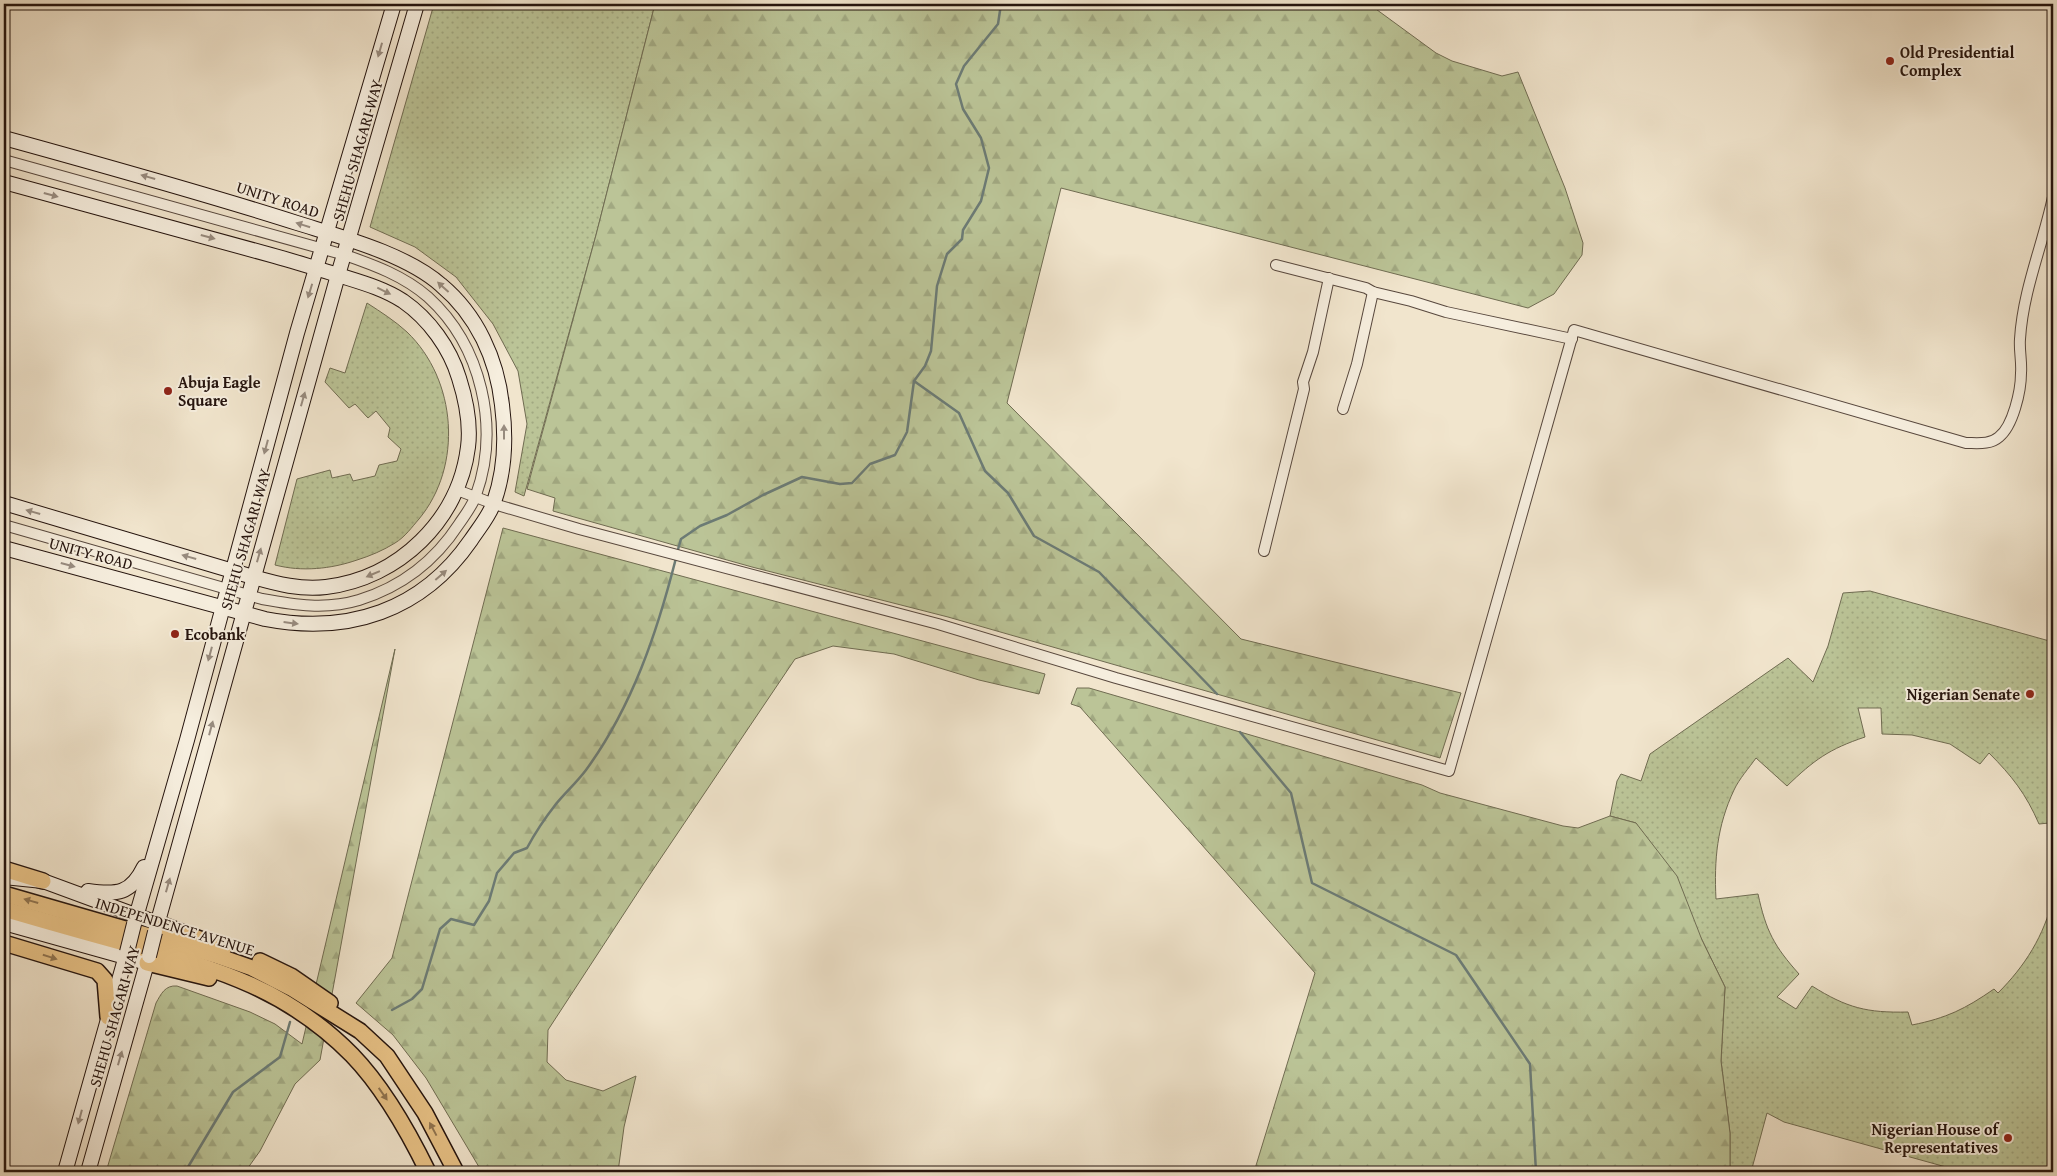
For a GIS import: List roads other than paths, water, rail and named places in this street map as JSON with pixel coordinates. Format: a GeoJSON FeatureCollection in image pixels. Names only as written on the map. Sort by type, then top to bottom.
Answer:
{"type":"FeatureCollection","features":[{"type":"Feature","properties":{"kind":"main road","name":"SHEHU SHAGARI WAY"},"geometry":{"type":"LineString","coordinates":[[65,1172],[154,851],[187,740],[227,588],[322,248],[394,4]]}},
{"type":"Feature","properties":{"kind":"main road","name":"SHEHU SHAGARI WAY"},"geometry":{"type":"LineString","coordinates":[[88,1172],[338,275],[417,4]]}},
{"type":"Feature","properties":{"kind":"main road","name":"UNITY ROAD"},"geometry":{"type":"LineString","coordinates":[[4,138],[191,190],[327,233],[374,249],[420,270],[440,284],[457,300],[473,320],[494,363],[504,420],[504,452],[494,504],[459,557],[446,571],[415,596],[375,615],[355,620],[314,625],[290,624],[243,614],[4,548]]}},
{"type":"Feature","properties":{"kind":"main road","name":"UNITY ROAD"},"geometry":{"type":"LineString","coordinates":[[4,182],[317,268],[380,289],[403,301],[422,318],[443,342],[456,368],[465,396],[468,422],[468,445],[464,468],[457,490],[428,535],[414,549],[381,571],[348,583],[326,587],[305,588],[283,585],[4,503]]}},
{"type":"Feature","properties":{"kind":"main road"},"geometry":{"type":"LineString","coordinates":[[63,888],[104,893],[123,891],[134,884],[139,878],[154,851]]}},
{"type":"Feature","properties":{"kind":"main road"},"geometry":{"type":"LineString","coordinates":[[4,869],[43,881]]}},
{"type":"Feature","properties":{"kind":"main road","name":"INDEPENDENCE AVENUE"},"geometry":{"type":"LineString","coordinates":[[4,877],[43,881],[156,927]]}},
{"type":"Feature","properties":{"kind":"main road","name":"INDEPENDENCE AVENUE"},"geometry":{"type":"LineString","coordinates":[[4,894],[235,961],[291,988],[360,1031],[387,1056],[425,1113],[456,1172]]}},
{"type":"Feature","properties":{"kind":"main road","name":"INDEPENDENCE AVENUE"},"geometry":{"type":"LineString","coordinates":[[4,909],[231,975],[281,1000],[330,1035],[353,1056],[392,1108],[428,1172]]}},
{"type":"Feature","properties":{"kind":"main road"},"geometry":{"type":"LineString","coordinates":[[4,923],[148,960],[240,990],[282,1011],[353,1056]]}},
{"type":"Feature","properties":{"kind":"main road"},"geometry":{"type":"LineString","coordinates":[[156,927],[247,955],[291,976],[327,1000],[360,1031]]}},
{"type":"Feature","properties":{"kind":"main road"},"geometry":{"type":"LineString","coordinates":[[4,943],[97,971],[105,980],[108,1017]]}},
{"type":"Feature","properties":{"kind":"street","name":"UNITY ROAD"},"geometry":{"type":"LineString","coordinates":[[4,160],[322,248],[387,271],[410,283],[428,297],[453,326],[467,350],[478,378],[486,421],[486,451],[476,497],[455,530],[435,556],[397,585],[358,600],[315,606],[295,605],[248,595],[4,525]]}},
{"type":"Feature","properties":{"kind":"street"},"geometry":{"type":"LineString","coordinates":[[457,490],[494,504],[599,535],[999,642],[1116,678],[1448,771],[1574,330],[1966,443],[1986,444],[1998,438],[2007,426],[2017,402],[2022,375],[2020,340],[2024,309],[2032,272],[2053,197]]}},
{"type":"Feature","properties":{"kind":"street"},"geometry":{"type":"LineString","coordinates":[[1276,265],[1366,288],[1373,292],[1446,312],[1572,339]]}},
{"type":"Feature","properties":{"kind":"street"},"geometry":{"type":"LineString","coordinates":[[1264,551],[1304,389],[1303,382],[1313,352],[1329,278]]}},
{"type":"Feature","properties":{"kind":"street"},"geometry":{"type":"LineString","coordinates":[[1343,409],[1357,364],[1373,292]]}},
{"type":"Feature","properties":{"kind":"waterway"},"geometry":{"type":"LineString","coordinates":[[677,553],[681,539],[700,526],[727,515],[763,495],[802,477],[840,484],[852,483],[870,464],[895,455],[907,432],[914,381],[925,366],[931,351],[937,286],[947,254],[962,239],[963,230],[981,201],[989,168],[981,138],[963,109],[956,84],[964,66],[998,24],[1001,4]]}},
{"type":"Feature","properties":{"kind":"waterway"},"geometry":{"type":"LineString","coordinates":[[914,381],[959,413],[985,471],[1008,493],[1034,536],[1099,572],[1217,694]]}},
{"type":"Feature","properties":{"kind":"waterway"},"geometry":{"type":"LineString","coordinates":[[392,1010],[412,999],[422,989],[440,929],[451,919],[474,925],[489,901],[497,873],[514,853],[527,848],[548,815],[583,774],[602,746],[617,721],[641,668],[669,586],[676,558]]}},
{"type":"Feature","properties":{"kind":"waterway"},"geometry":{"type":"LineString","coordinates":[[1240,732],[1291,793],[1312,883],[1456,955],[1530,1064],[1536,1172]]}},
{"type":"Feature","properties":{"kind":"waterway"},"geometry":{"type":"LineString","coordinates":[[185,1172],[233,1092],[280,1057],[290,1022]]}},
{"type":"Feature","properties":{"kind":"place","name":"Old Presidential Complex"},"geometry":{"type":"Point","coordinates":[1890,61]}},
{"type":"Feature","properties":{"kind":"place","name":"Abuja Eagle Square"},"geometry":{"type":"Point","coordinates":[168,391]}},
{"type":"Feature","properties":{"kind":"place","name":"Ecobank"},"geometry":{"type":"Point","coordinates":[175,634]}},
{"type":"Feature","properties":{"kind":"place","name":"Nigerian Senate"},"geometry":{"type":"Point","coordinates":[2030,694]}},
{"type":"Feature","properties":{"kind":"place","name":"Nigerian House of Representatives"},"geometry":{"type":"Point","coordinates":[2008,1138]}}]}
